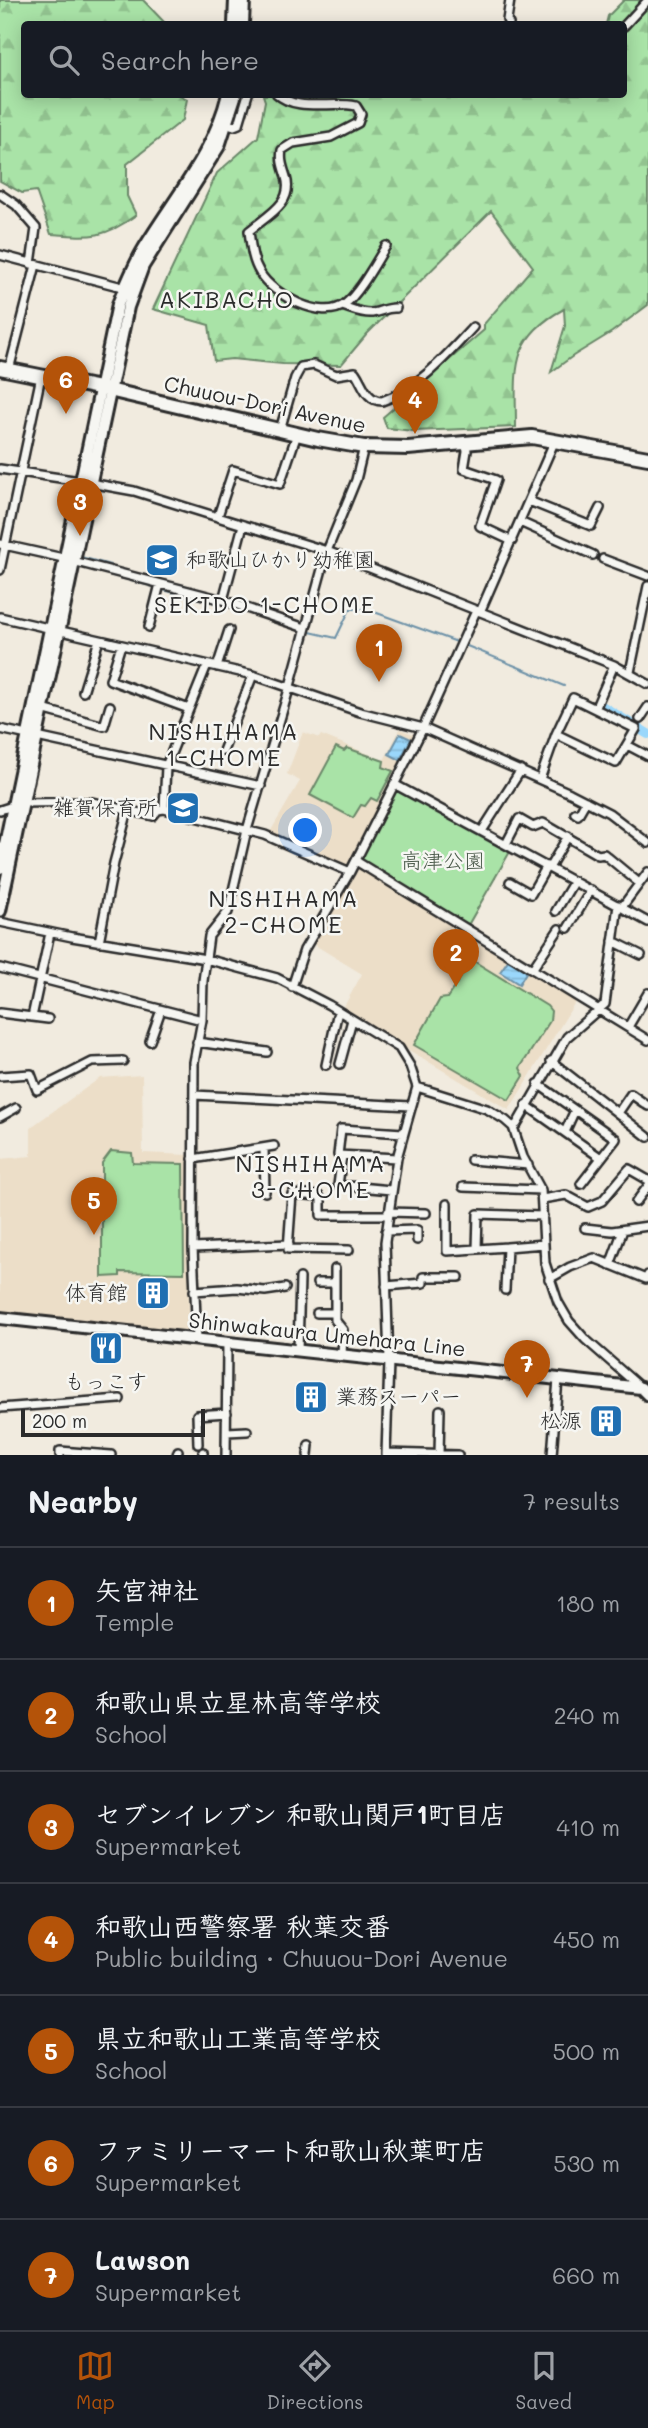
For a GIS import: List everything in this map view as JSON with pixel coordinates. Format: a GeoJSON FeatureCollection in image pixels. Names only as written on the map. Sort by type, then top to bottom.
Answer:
{"type":"FeatureCollection","features":[{"type":"Feature","properties":{"kind":"highway","name":"Chuuou-Dori Avenue"},"geometry":{"type":"LineString","coordinates":[[5,369],[364,447],[392,449],[532,437],[648,458]]}},
{"type":"Feature","properties":{"kind":"main road"},"geometry":{"type":"LineString","coordinates":[[234,21],[235,0]]}},
{"type":"Feature","properties":{"kind":"main road"},"geometry":{"type":"LineString","coordinates":[[243,21],[244,0]]}},
{"type":"Feature","properties":{"kind":"main road"},"geometry":{"type":"LineString","coordinates":[[32,736],[104,389],[120,336],[129,289],[144,249],[204,157],[221,122],[227,98]]}},
{"type":"Feature","properties":{"kind":"main road"},"geometry":{"type":"LineString","coordinates":[[129,289],[211,160],[228,124],[235,98]]}},
{"type":"Feature","properties":{"kind":"main road"},"geometry":{"type":"LineString","coordinates":[[1,863],[11,807],[42,709],[54,630]]}},
{"type":"Feature","properties":{"kind":"main road"},"geometry":{"type":"LineString","coordinates":[[0,911],[11,807]]}},
{"type":"Feature","properties":{"kind":"main road","name":"Shinwakaura Umehara Line"},"geometry":{"type":"LineString","coordinates":[[0,1318],[558,1379],[645,1391]]}},
{"type":"Feature","properties":{"kind":"street"},"geometry":{"type":"LineString","coordinates":[[508,21],[510,0]]}},
{"type":"Feature","properties":{"kind":"street"},"geometry":{"type":"LineString","coordinates":[[627,23],[648,0]]}},
{"type":"Feature","properties":{"kind":"street"},"geometry":{"type":"LineString","coordinates":[[228,124],[239,124],[247,98]]}},
{"type":"Feature","properties":{"kind":"street"},"geometry":{"type":"LineString","coordinates":[[281,98],[308,105],[340,103],[356,106],[361,114],[358,123],[331,137],[293,143],[282,150],[280,158],[289,188],[286,200],[249,231],[251,255],[261,275],[275,290],[303,307],[322,309],[342,306],[365,314],[376,313],[388,307],[396,308]]}},
{"type":"Feature","properties":{"kind":"street"},"geometry":{"type":"LineString","coordinates":[[0,194],[16,205],[36,228],[33,265],[5,369]]}},
{"type":"Feature","properties":{"kind":"street"},"geometry":{"type":"LineString","coordinates":[[342,306],[366,278],[386,246]]}},
{"type":"Feature","properties":{"kind":"street"},"geometry":{"type":"LineString","coordinates":[[0,255],[129,289]]}},
{"type":"Feature","properties":{"kind":"street"},"geometry":{"type":"LineString","coordinates":[[280,430],[295,378],[302,367],[314,365],[333,374],[355,372],[369,396],[382,401],[416,383],[473,327]]}},
{"type":"Feature","properties":{"kind":"street"},"geometry":{"type":"LineString","coordinates":[[0,570],[3,544],[41,376]]}},
{"type":"Feature","properties":{"kind":"street"},"geometry":{"type":"LineString","coordinates":[[218,516],[233,470],[280,484],[297,434]]}},
{"type":"Feature","properties":{"kind":"street"},"geometry":{"type":"LineString","coordinates":[[292,987],[304,950],[351,872],[423,728],[512,541],[555,440]]}},
{"type":"Feature","properties":{"kind":"street"},"geometry":{"type":"LineString","coordinates":[[466,442],[464,469],[496,480],[480,526],[512,541]]}},
{"type":"Feature","properties":{"kind":"street"},"geometry":{"type":"LineString","coordinates":[[197,1340],[193,1248],[194,1062],[202,1020],[203,981],[211,932],[228,912],[247,830],[327,551],[356,480],[364,447]]}},
{"type":"Feature","properties":{"kind":"street"},"geometry":{"type":"LineString","coordinates":[[0,469],[134,491],[327,551],[614,664],[648,684]]}},
{"type":"Feature","properties":{"kind":"street"},"geometry":{"type":"LineString","coordinates":[[529,501],[566,518],[592,526],[600,508]]}},
{"type":"Feature","properties":{"kind":"street"},"geometry":{"type":"LineString","coordinates":[[520,522],[593,555]]}},
{"type":"Feature","properties":{"kind":"street"},"geometry":{"type":"LineString","coordinates":[[223,600],[243,525]]}},
{"type":"Feature","properties":{"kind":"street"},"geometry":{"type":"LineString","coordinates":[[3,544],[223,600],[305,628]]}},
{"type":"Feature","properties":{"kind":"street"},"geometry":{"type":"LineString","coordinates":[[603,559],[648,576]]}},
{"type":"Feature","properties":{"kind":"street"},"geometry":{"type":"LineString","coordinates":[[149,627],[160,584]]}},
{"type":"Feature","properties":{"kind":"street"},"geometry":{"type":"LineString","coordinates":[[630,672],[648,586]]}},
{"type":"Feature","properties":{"kind":"street"},"geometry":{"type":"LineString","coordinates":[[0,617],[253,675],[360,712],[423,728],[586,801],[609,813],[648,842]]}},
{"type":"Feature","properties":{"kind":"street"},"geometry":{"type":"LineString","coordinates":[[217,667],[229,630]]}},
{"type":"Feature","properties":{"kind":"street"},"geometry":{"type":"LineString","coordinates":[[83,692],[99,640]]}},
{"type":"Feature","properties":{"kind":"street"},"geometry":{"type":"LineString","coordinates":[[121,645],[110,680],[189,709]]}},
{"type":"Feature","properties":{"kind":"street"},"geometry":{"type":"LineString","coordinates":[[596,707],[614,664]]}},
{"type":"Feature","properties":{"kind":"street"},"geometry":{"type":"LineString","coordinates":[[164,809],[166,766],[207,665]]}},
{"type":"Feature","properties":{"kind":"street"},"geometry":{"type":"LineString","coordinates":[[223,751],[253,675]]}},
{"type":"Feature","properties":{"kind":"street"},"geometry":{"type":"LineString","coordinates":[[540,779],[556,734],[573,698],[636,729],[614,764],[556,734]]}},
{"type":"Feature","properties":{"kind":"street"},"geometry":{"type":"LineString","coordinates":[[42,709],[104,726],[110,705]]}},
{"type":"Feature","properties":{"kind":"street"},"geometry":{"type":"LineString","coordinates":[[640,719],[648,707]]}},
{"type":"Feature","properties":{"kind":"street"},"geometry":{"type":"LineString","coordinates":[[0,730],[261,786]]}},
{"type":"Feature","properties":{"kind":"street"},"geometry":{"type":"LineString","coordinates":[[627,745],[648,756]]}},
{"type":"Feature","properties":{"kind":"street"},"geometry":{"type":"LineString","coordinates":[[482,831],[521,770]]}},
{"type":"Feature","properties":{"kind":"street"},"geometry":{"type":"LineString","coordinates":[[394,784],[648,922]]}},
{"type":"Feature","properties":{"kind":"street"},"geometry":{"type":"LineString","coordinates":[[575,813],[578,815],[586,801]]}},
{"type":"Feature","properties":{"kind":"street"},"geometry":{"type":"LineString","coordinates":[[11,807],[92,802],[153,816],[158,810],[164,809],[284,841],[351,872]]}},
{"type":"Feature","properties":{"kind":"street"},"geometry":{"type":"LineString","coordinates":[[99,942],[114,863],[128,810]]}},
{"type":"Feature","properties":{"kind":"street"},"geometry":{"type":"LineString","coordinates":[[506,844],[519,819],[533,827],[543,823],[598,855],[604,854],[639,883]]}},
{"type":"Feature","properties":{"kind":"street"},"geometry":{"type":"LineString","coordinates":[[510,882],[531,894],[568,836]]}},
{"type":"Feature","properties":{"kind":"street"},"geometry":{"type":"LineString","coordinates":[[356,861],[648,1040]]}},
{"type":"Feature","properties":{"kind":"street"},"geometry":{"type":"LineString","coordinates":[[513,1128],[567,1037],[604,1004],[612,940],[620,906],[648,872]]}},
{"type":"Feature","properties":{"kind":"street"},"geometry":{"type":"LineString","coordinates":[[556,911],[574,881]]}},
{"type":"Feature","properties":{"kind":"street"},"geometry":{"type":"LineString","coordinates":[[568,928],[591,890]]}},
{"type":"Feature","properties":{"kind":"street"},"geometry":{"type":"LineString","coordinates":[[0,922],[99,942],[206,959],[277,978],[399,1048],[410,1066],[417,1087],[397,1158],[386,1231],[389,1361],[386,1454],[458,1455]]}},
{"type":"Feature","properties":{"kind":"street"},"geometry":{"type":"LineString","coordinates":[[533,968],[559,929]]}},
{"type":"Feature","properties":{"kind":"street"},"geometry":{"type":"LineString","coordinates":[[32,1017],[50,933]]}},
{"type":"Feature","properties":{"kind":"street"},"geometry":{"type":"LineString","coordinates":[[612,940],[641,955]]}},
{"type":"Feature","properties":{"kind":"street"},"geometry":{"type":"LineString","coordinates":[[0,968],[202,1020]]}},
{"type":"Feature","properties":{"kind":"street"},"geometry":{"type":"LineString","coordinates":[[628,1027],[648,993]]}},
{"type":"Feature","properties":{"kind":"street"},"geometry":{"type":"LineString","coordinates":[[150,1041],[161,1010]]}},
{"type":"Feature","properties":{"kind":"street"},"geometry":{"type":"LineString","coordinates":[[326,1065],[338,1011]]}},
{"type":"Feature","properties":{"kind":"street"},"geometry":{"type":"LineString","coordinates":[[0,1013],[48,1019]]}},
{"type":"Feature","properties":{"kind":"street"},"geometry":{"type":"LineString","coordinates":[[340,1064],[352,1020]]}},
{"type":"Feature","properties":{"kind":"street"},"geometry":{"type":"LineString","coordinates":[[197,1042],[267,1052]]}},
{"type":"Feature","properties":{"kind":"street"},"geometry":{"type":"LineString","coordinates":[[0,1076],[31,1074],[37,1090],[92,1062],[123,1060]]}},
{"type":"Feature","properties":{"kind":"street"},"geometry":{"type":"LineString","coordinates":[[551,1061],[648,1137]]}},
{"type":"Feature","properties":{"kind":"street"},"geometry":{"type":"LineString","coordinates":[[538,1084],[616,1139],[581,1184]]}},
{"type":"Feature","properties":{"kind":"street"},"geometry":{"type":"LineString","coordinates":[[417,1087],[487,1109],[513,1128],[516,1140],[541,1190],[545,1263],[569,1321],[585,1339],[645,1391]]}},
{"type":"Feature","properties":{"kind":"street"},"geometry":{"type":"LineString","coordinates":[[618,1113],[631,1094],[648,1106]]}},
{"type":"Feature","properties":{"kind":"street"},"geometry":{"type":"LineString","coordinates":[[194,1095],[411,1106]]}},
{"type":"Feature","properties":{"kind":"street"},"geometry":{"type":"LineString","coordinates":[[526,1105],[601,1158]]}},
{"type":"Feature","properties":{"kind":"street"},"geometry":{"type":"LineString","coordinates":[[0,1117],[16,1108]]}},
{"type":"Feature","properties":{"kind":"street"},"geometry":{"type":"LineString","coordinates":[[565,1132],[575,1110]]}},
{"type":"Feature","properties":{"kind":"street"},"geometry":{"type":"LineString","coordinates":[[397,1158],[338,1155],[341,1129],[403,1133]]}},
{"type":"Feature","properties":{"kind":"street"},"geometry":{"type":"LineString","coordinates":[[193,1159],[274,1146]]}},
{"type":"Feature","properties":{"kind":"street"},"geometry":{"type":"LineString","coordinates":[[264,1148],[265,1192]]}},
{"type":"Feature","properties":{"kind":"street"},"geometry":{"type":"LineString","coordinates":[[342,1156],[338,1185],[391,1190]]}},
{"type":"Feature","properties":{"kind":"street"},"geometry":{"type":"LineString","coordinates":[[471,1160],[528,1165]]}},
{"type":"Feature","properties":{"kind":"street"},"geometry":{"type":"LineString","coordinates":[[542,1199],[571,1196],[588,1207],[602,1201],[629,1169],[648,1180]]}},
{"type":"Feature","properties":{"kind":"street"},"geometry":{"type":"LineString","coordinates":[[636,1202],[648,1186]]}},
{"type":"Feature","properties":{"kind":"street"},"geometry":{"type":"LineString","coordinates":[[463,1187],[541,1190]]}},
{"type":"Feature","properties":{"kind":"street"},"geometry":{"type":"LineString","coordinates":[[349,1250],[288,1249],[292,1194],[319,1196],[321,1215],[426,1213]]}},
{"type":"Feature","properties":{"kind":"street"},"geometry":{"type":"LineString","coordinates":[[447,1204],[447,1251],[544,1244]]}},
{"type":"Feature","properties":{"kind":"street"},"geometry":{"type":"LineString","coordinates":[[477,1249],[478,1214],[543,1216]]}},
{"type":"Feature","properties":{"kind":"street"},"geometry":{"type":"LineString","coordinates":[[585,1228],[623,1230],[648,1226]]}},
{"type":"Feature","properties":{"kind":"street"},"geometry":{"type":"LineString","coordinates":[[386,1231],[417,1230],[417,1240]]}},
{"type":"Feature","properties":{"kind":"street"},"geometry":{"type":"LineString","coordinates":[[610,1265],[623,1230]]}},
{"type":"Feature","properties":{"kind":"street"},"geometry":{"type":"LineString","coordinates":[[193,1248],[289,1244]]}},
{"type":"Feature","properties":{"kind":"street"},"geometry":{"type":"LineString","coordinates":[[505,1290],[507,1247]]}},
{"type":"Feature","properties":{"kind":"street"},"geometry":{"type":"LineString","coordinates":[[550,1279],[570,1267],[594,1258],[646,1279],[648,1275]]}},
{"type":"Feature","properties":{"kind":"street"},"geometry":{"type":"LineString","coordinates":[[335,1269],[335,1320],[343,1330],[342,1356]]}},
{"type":"Feature","properties":{"kind":"street"},"geometry":{"type":"LineString","coordinates":[[386,1286],[423,1283],[423,1277],[459,1277]]}},
{"type":"Feature","properties":{"kind":"street"},"geometry":{"type":"LineString","coordinates":[[298,1351],[300,1278]]}},
{"type":"Feature","properties":{"kind":"street"},"geometry":{"type":"LineString","coordinates":[[317,1283],[335,1283]]}},
{"type":"Feature","properties":{"kind":"street"},"geometry":{"type":"LineString","coordinates":[[194,1291],[237,1288],[265,1291],[285,1288]]}},
{"type":"Feature","properties":{"kind":"street"},"geometry":{"type":"LineString","coordinates":[[317,1313],[335,1313]]}},
{"type":"Feature","properties":{"kind":"street"},"geometry":{"type":"LineString","coordinates":[[226,1455],[227,1344]]}},
{"type":"Feature","properties":{"kind":"street"},"geometry":{"type":"LineString","coordinates":[[552,1455],[558,1379]]}},
{"type":"Feature","properties":{"kind":"street"},"geometry":{"type":"LineString","coordinates":[[0,1408],[120,1399]]}},
{"type":"Feature","properties":{"kind":"street"},"geometry":{"type":"LineString","coordinates":[[439,1454],[440,1410]]}},
{"type":"Feature","properties":{"kind":"street"},"geometry":{"type":"LineString","coordinates":[[198,1444],[197,1415],[226,1413]]}},
{"type":"Feature","properties":{"kind":"street"},"geometry":{"type":"LineString","coordinates":[[227,1432],[247,1431]]}},
{"type":"Feature","properties":{"kind":"street"},"geometry":{"type":"LineString","coordinates":[[308,1455],[309,1445]]}},
{"type":"Feature","properties":{"kind":"street"},"geometry":{"type":"LineString","coordinates":[[60,1455],[60,1451],[111,1455]]}},
{"type":"Feature","properties":{"kind":"shaded area"},"geometry":{"type":"Polygon","coordinates":[[[400,729],[415,735],[348,867],[269,834],[300,781],[287,774],[303,732],[319,738],[321,735],[384,760],[400,729]]]}},
{"type":"Feature","properties":{"kind":"shaded area"},"geometry":{"type":"Polygon","coordinates":[[[358,865],[577,999],[509,1110],[342,1010],[362,974],[310,942],[358,865]]]}},
{"type":"Feature","properties":{"kind":"shaded area"},"geometry":{"type":"Polygon","coordinates":[[[142,1075],[143,1153],[188,1155],[189,1332],[0,1311],[0,1159],[31,1156],[31,1127],[100,1078],[142,1075]]]}},
{"type":"Feature","properties":{"kind":"green space"},"geometry":{"type":"Polygon","coordinates":[[[0,0],[143,0],[163,21],[21,21],[21,98],[187,99],[183,120],[127,164],[127,196],[136,215],[115,229],[96,235],[51,234],[36,191],[22,193],[0,181],[0,0]]]}},
{"type":"Feature","properties":{"kind":"green space"},"geometry":{"type":"Polygon","coordinates":[[[624,0],[648,0],[648,305],[551,372],[565,326],[564,309],[533,332],[524,345],[516,373],[516,427],[413,431],[387,428],[383,417],[484,330],[484,324],[533,267],[491,211],[367,334],[341,365],[283,364],[232,359],[214,361],[209,325],[153,309],[217,173],[258,137],[264,98],[627,98],[627,21],[607,21],[608,16],[624,0]]]}},
{"type":"Feature","properties":{"kind":"green space"},"geometry":{"type":"Polygon","coordinates":[[[336,747],[344,751],[347,748],[384,761],[383,767],[393,771],[377,801],[371,798],[365,806],[361,805],[353,818],[310,795],[336,747]]]}},
{"type":"Feature","properties":{"kind":"green space","name":"高津公園"},"geometry":{"type":"Polygon","coordinates":[[[399,790],[511,850],[468,925],[359,859],[395,791],[399,790]]]}},
{"type":"Feature","properties":{"kind":"green space"},"geometry":{"type":"Polygon","coordinates":[[[472,960],[551,1011],[550,1021],[520,1068],[524,1076],[509,1100],[414,1045],[440,999],[447,998],[472,960]]]}},
{"type":"Feature","properties":{"kind":"green space"},"geometry":{"type":"Polygon","coordinates":[[[111,1151],[132,1153],[133,1163],[183,1164],[184,1273],[120,1272],[120,1276],[102,1277],[102,1163],[111,1151]]]}},
{"type":"Feature","properties":{"kind":"water"},"geometry":{"type":"Polygon","coordinates":[[[400,734],[411,739],[400,760],[389,754],[400,734]]]}},
{"type":"Feature","properties":{"kind":"water"},"geometry":{"type":"Polygon","coordinates":[[[509,959],[527,971],[519,984],[500,972],[509,959]]]}},
{"type":"Feature","properties":{"kind":"waterway"},"geometry":{"type":"LineString","coordinates":[[81,557],[110,565]]}},
{"type":"Feature","properties":{"kind":"waterway"},"geometry":{"type":"LineString","coordinates":[[109,575],[154,587]]}},
{"type":"Feature","properties":{"kind":"waterway"},"geometry":{"type":"LineString","coordinates":[[163,590],[224,605],[295,628]]}},
{"type":"Feature","properties":{"kind":"waterway"},"geometry":{"type":"LineString","coordinates":[[310,632],[336,638],[350,609],[366,609],[457,642]]}},
{"type":"Feature","properties":{"kind":"waterway"},"geometry":{"type":"LineString","coordinates":[[467,646],[564,686]]}},
{"type":"Feature","properties":{"kind":"waterway"},"geometry":{"type":"LineString","coordinates":[[600,705],[648,734]]}},
{"type":"Feature","properties":{"kind":"place","name":"ファミリーマート和歌山秋葉町店"},"geometry":{"type":"Point","coordinates":[66,414]}},
{"type":"Feature","properties":{"kind":"place","name":"和歌山西警察署 秋葉交番"},"geometry":{"type":"Point","coordinates":[415,434]}},
{"type":"Feature","properties":{"kind":"place","name":"セブンイレブン 和歌山関戸1町目店"},"geometry":{"type":"Point","coordinates":[80,536]}},
{"type":"Feature","properties":{"kind":"place","name":"和歌山ひかり幼稚園"},"geometry":{"type":"Point","coordinates":[162,560]}},
{"type":"Feature","properties":{"kind":"place","name":"矢宮神社"},"geometry":{"type":"Point","coordinates":[379,682]}},
{"type":"Feature","properties":{"kind":"place","name":"雑賀保育所"},"geometry":{"type":"Point","coordinates":[183,808]}},
{"type":"Feature","properties":{"kind":"place","name":"和歌山県立星林高等学校"},"geometry":{"type":"Point","coordinates":[456,987]}},
{"type":"Feature","properties":{"kind":"place","name":"県立和歌山工業高等学校"},"geometry":{"type":"Point","coordinates":[94,1235]}},
{"type":"Feature","properties":{"kind":"place","name":"体育館"},"geometry":{"type":"Point","coordinates":[153,1293]}},
{"type":"Feature","properties":{"kind":"place","name":"もっこす"},"geometry":{"type":"Point","coordinates":[106,1348]}},
{"type":"Feature","properties":{"kind":"place","name":"業務スーパー"},"geometry":{"type":"Point","coordinates":[311,1397]}},
{"type":"Feature","properties":{"kind":"place","name":"Lawson"},"geometry":{"type":"Point","coordinates":[527,1398]}},
{"type":"Feature","properties":{"kind":"place","name":"松源"},"geometry":{"type":"Point","coordinates":[606,1421]}},
{"type":"Feature","properties":{"kind":"district","name":"AKIBACHO"},"geometry":{"type":"Point","coordinates":[227,300]}},
{"type":"Feature","properties":{"kind":"district","name":"SEKIDO 1-CHOME"},"geometry":{"type":"Point","coordinates":[265,605]}},
{"type":"Feature","properties":{"kind":"district","name":"NISHIHAMA 1-CHOME"},"geometry":{"type":"Point","coordinates":[224,745]}},
{"type":"Feature","properties":{"kind":"district","name":"NISHIHAMA 2-CHOME"},"geometry":{"type":"Point","coordinates":[284,912]}},
{"type":"Feature","properties":{"kind":"district","name":"NISHIHAMA 3-CHOME"},"geometry":{"type":"Point","coordinates":[311,1177]}}]}
